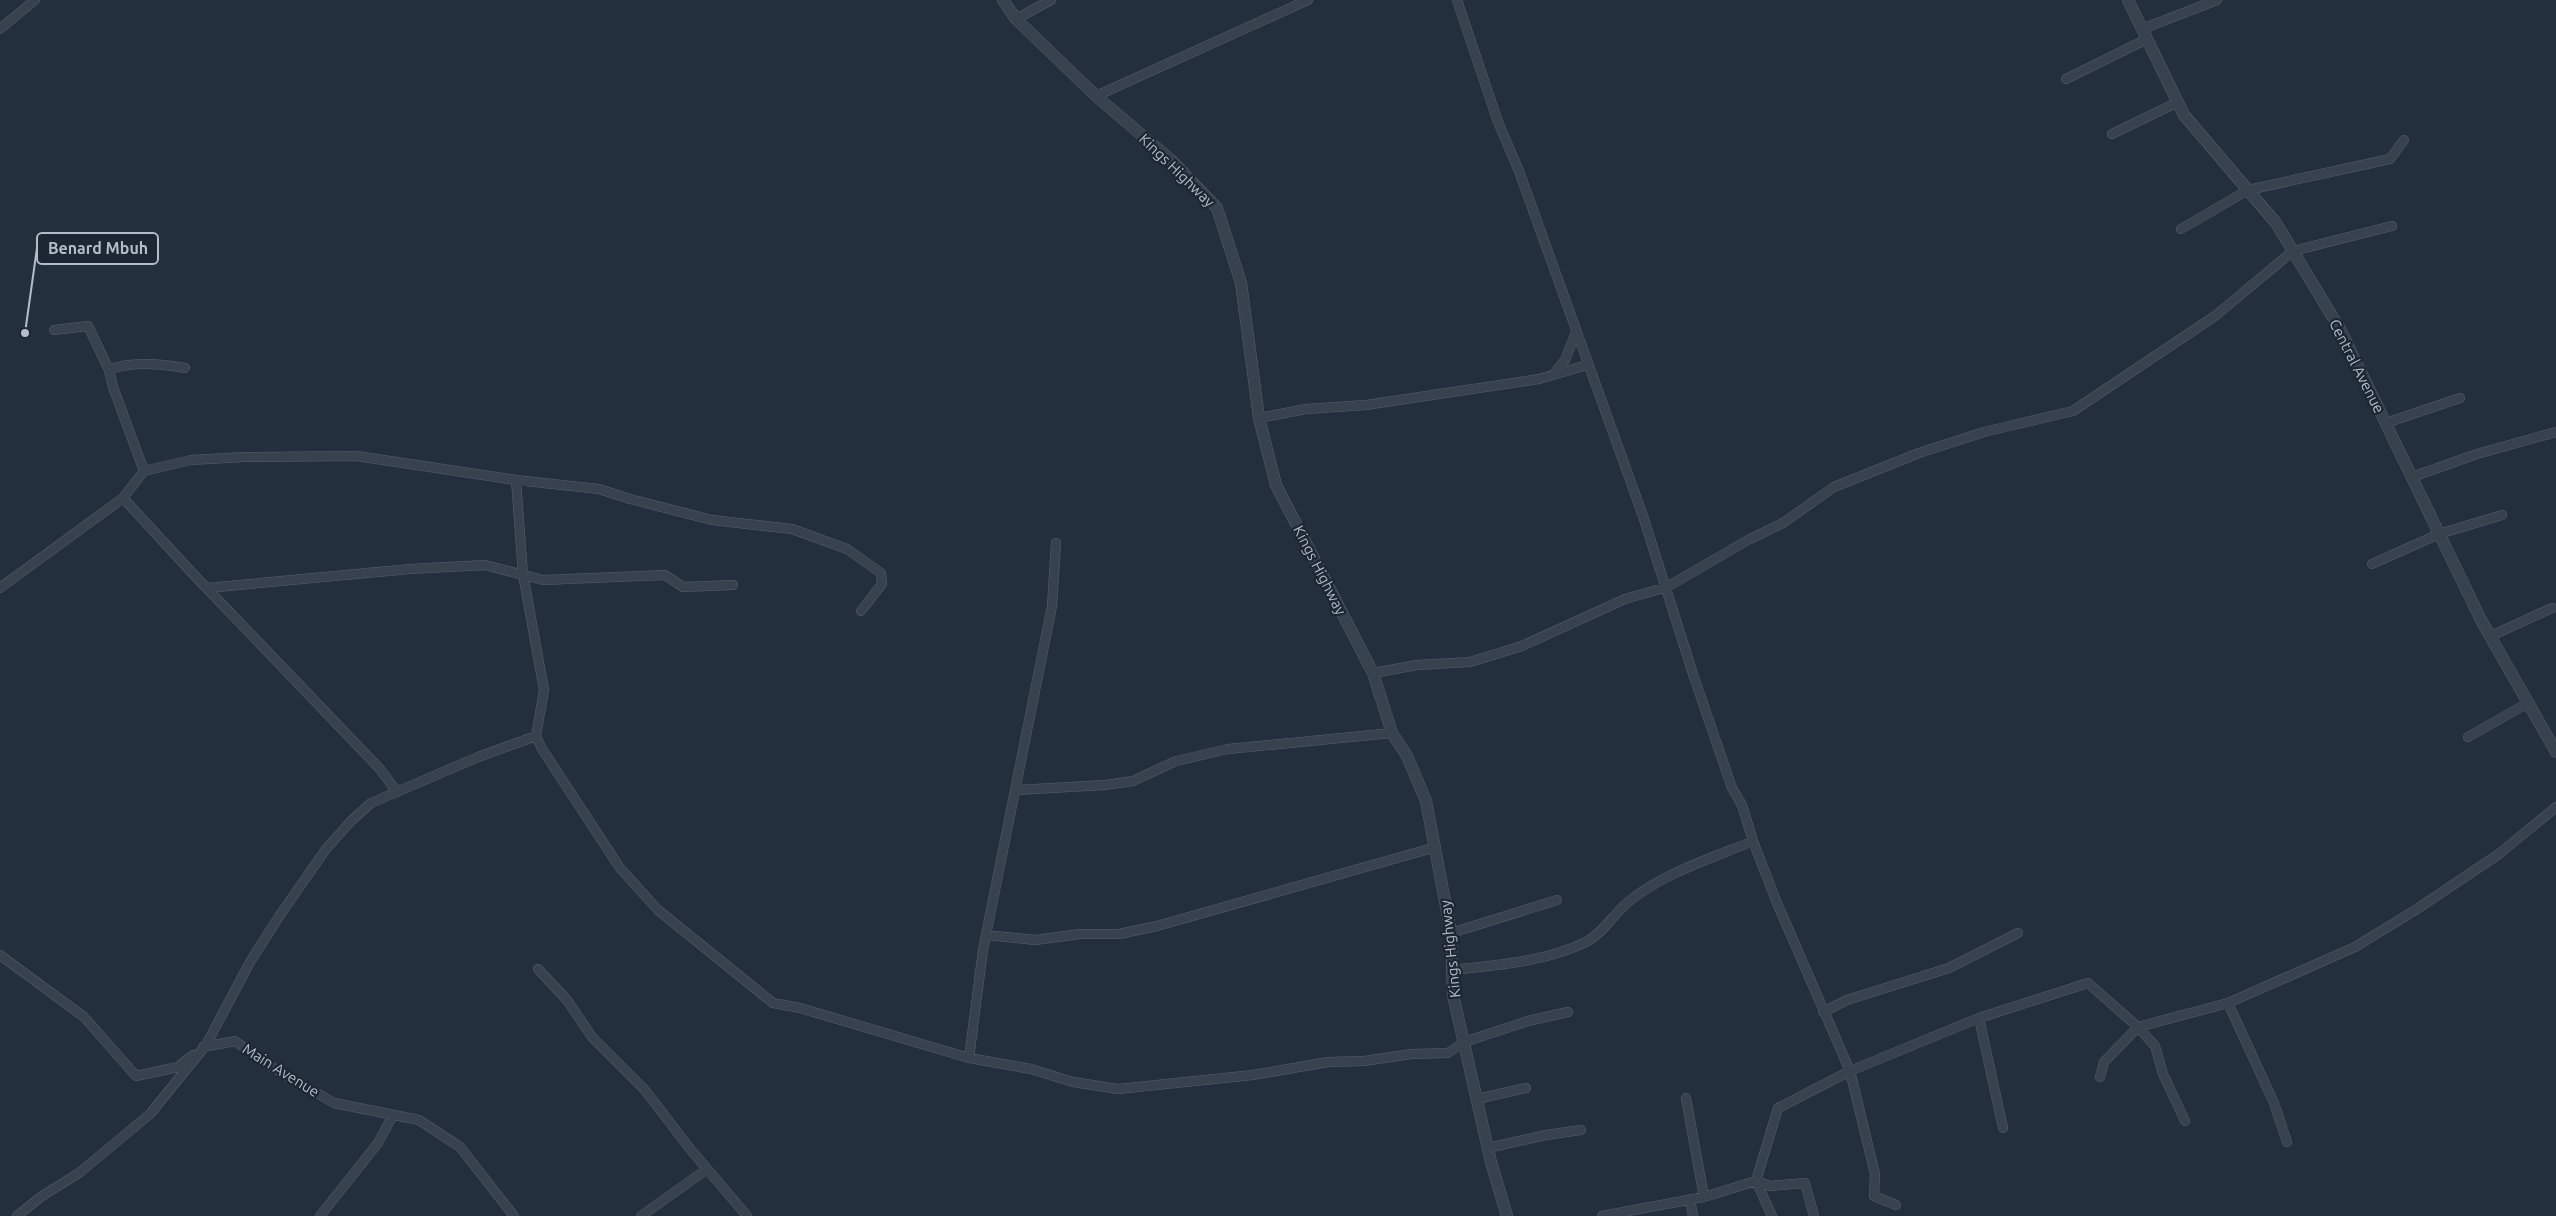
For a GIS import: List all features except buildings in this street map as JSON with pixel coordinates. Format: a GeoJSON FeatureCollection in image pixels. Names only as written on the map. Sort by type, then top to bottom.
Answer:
{"type":"FeatureCollection","features":[{"type":"Feature","properties":{"kind":"street"},"geometry":{"type":"LineString","coordinates":[[0,29],[34,0]]}},
{"type":"Feature","properties":{"kind":"street","name":"Kings Highway"},"geometry":{"type":"LineString","coordinates":[[1003,0],[1016,19],[1096,96],[1171,160],[1217,208],[1241,283],[1259,418],[1276,485],[1373,673],[1392,733],[1407,756],[1426,801],[1452,934],[1453,995],[1488,1148],[1507,1216]]}},
{"type":"Feature","properties":{"kind":"street"},"geometry":{"type":"LineString","coordinates":[[1016,19],[1051,0]]}},
{"type":"Feature","properties":{"kind":"street"},"geometry":{"type":"LineString","coordinates":[[1096,96],[1308,0]]}},
{"type":"Feature","properties":{"kind":"street"},"geometry":{"type":"LineString","coordinates":[[1457,0],[1498,122],[1577,331],[1587,365],[1667,587],[1696,683],[1732,788],[1742,806],[1753,841],[1823,1012],[1850,1071],[1875,1174],[1874,1196],[1896,1205]]}},
{"type":"Feature","properties":{"kind":"street","name":"Central Avenue"},"geometry":{"type":"LineString","coordinates":[[2128,0],[2184,114],[2276,223],[2341,331],[2439,534],[2491,636],[2556,752]]}},
{"type":"Feature","properties":{"kind":"street"},"geometry":{"type":"LineString","coordinates":[[2066,79],[2145,34],[2217,0]]}},
{"type":"Feature","properties":{"kind":"street"},"geometry":{"type":"LineString","coordinates":[[2112,134],[2178,102]]}},
{"type":"Feature","properties":{"kind":"street"},"geometry":{"type":"LineString","coordinates":[[2181,229],[2248,190],[2390,159],[2404,140]]}},
{"type":"Feature","properties":{"kind":"street"},"geometry":{"type":"LineString","coordinates":[[1373,673],[1417,665],[1470,662],[1522,646],[1625,599],[1667,587],[1783,522],[1834,487],[1919,454],[1984,432],[2073,411],[2215,316],[2293,251],[2392,226]]}},
{"type":"Feature","properties":{"kind":"street"},"geometry":{"type":"LineString","coordinates":[[54,330],[88,326],[109,370],[113,387],[144,471]]}},
{"type":"Feature","properties":{"kind":"street"},"geometry":{"type":"LineString","coordinates":[[1553,375],[1565,360],[1577,331]]}},
{"type":"Feature","properties":{"kind":"street"},"geometry":{"type":"LineString","coordinates":[[1259,418],[1306,409],[1366,405],[1466,390],[1553,375],[1587,365]]}},
{"type":"Feature","properties":{"kind":"street"},"geometry":{"type":"LineString","coordinates":[[109,370],[120,366],[172,366],[185,368]]}},
{"type":"Feature","properties":{"kind":"street"},"geometry":{"type":"LineString","coordinates":[[2386,423],[2460,398]]}},
{"type":"Feature","properties":{"kind":"street"},"geometry":{"type":"LineString","coordinates":[[2412,477],[2477,454],[2556,432]]}},
{"type":"Feature","properties":{"kind":"street"},"geometry":{"type":"LineString","coordinates":[[0,588],[123,498],[144,471],[191,460],[244,457],[357,456],[516,480],[600,489],[630,499],[712,520],[792,529],[847,549],[881,573],[882,584],[861,611]]}},
{"type":"Feature","properties":{"kind":"street"},"geometry":{"type":"LineString","coordinates":[[516,480],[523,574],[544,690],[536,736],[542,749],[620,868],[658,910],[773,1002],[800,1008],[969,1058],[1031,1068],[1073,1082],[1118,1089],[1253,1075],[1328,1062],[1364,1061],[1412,1054],[1448,1053],[1464,1042],[1528,1021],[1568,1012]]}},
{"type":"Feature","properties":{"kind":"street"},"geometry":{"type":"LineString","coordinates":[[123,498],[380,769],[397,792]]}},
{"type":"Feature","properties":{"kind":"street"},"geometry":{"type":"LineString","coordinates":[[2372,564],[2439,534],[2502,515]]}},
{"type":"Feature","properties":{"kind":"street"},"geometry":{"type":"LineString","coordinates":[[969,1058],[986,935],[1052,606],[1056,543]]}},
{"type":"Feature","properties":{"kind":"street"},"geometry":{"type":"LineString","coordinates":[[207,588],[410,569],[485,565],[543,580],[665,575],[683,587],[734,585]]}},
{"type":"Feature","properties":{"kind":"street"},"geometry":{"type":"LineString","coordinates":[[2491,636],[2552,608]]}},
{"type":"Feature","properties":{"kind":"street"},"geometry":{"type":"LineString","coordinates":[[2468,737],[2528,703]]}},
{"type":"Feature","properties":{"kind":"street"},"geometry":{"type":"LineString","coordinates":[[1015,790],[1105,785],[1133,781],[1176,761],[1228,749],[1392,733]]}},
{"type":"Feature","properties":{"kind":"street"},"geometry":{"type":"LineString","coordinates":[[17,1216],[42,1196],[79,1173],[150,1114],[206,1045],[250,962],[326,849],[351,820],[371,803],[478,757],[536,736]]}},
{"type":"Feature","properties":{"kind":"street"},"geometry":{"type":"LineString","coordinates":[[2100,1077],[2104,1062],[2138,1027],[2228,1003],[2363,942],[2417,909],[2499,854],[2556,807]]}},
{"type":"Feature","properties":{"kind":"street"},"geometry":{"type":"LineString","coordinates":[[1452,970],[1509,964],[1552,954],[1586,942],[1599,932],[1627,902],[1669,876],[1753,841]]}},
{"type":"Feature","properties":{"kind":"street"},"geometry":{"type":"LineString","coordinates":[[986,935],[1035,940],[1080,934],[1119,934],[1157,926],[1436,847]]}},
{"type":"Feature","properties":{"kind":"street"},"geometry":{"type":"LineString","coordinates":[[1452,934],[1557,900]]}},
{"type":"Feature","properties":{"kind":"street"},"geometry":{"type":"LineString","coordinates":[[1823,1012],[1847,1000],[1949,968],[2018,933]]}},
{"type":"Feature","properties":{"kind":"street"},"geometry":{"type":"LineString","coordinates":[[0,955],[84,1017],[136,1076],[178,1067],[206,1045]]}},
{"type":"Feature","properties":{"kind":"street"},"geometry":{"type":"LineString","coordinates":[[538,969],[567,1000],[592,1037],[644,1089],[747,1216]]}},
{"type":"Feature","properties":{"kind":"street"},"geometry":{"type":"LineString","coordinates":[[1772,1216],[1756,1181],[1778,1108],[1850,1071],[1979,1018],[2088,983],[2138,1027],[2155,1046],[2162,1074],[2185,1121]]}},
{"type":"Feature","properties":{"kind":"street"},"geometry":{"type":"LineString","coordinates":[[2228,1003],[2274,1103],[2287,1142]]}},
{"type":"Feature","properties":{"kind":"street"},"geometry":{"type":"LineString","coordinates":[[1979,1018],[2004,1128]]}},
{"type":"Feature","properties":{"kind":"street","name":"Main Avenue"},"geometry":{"type":"LineString","coordinates":[[206,1045],[235,1041],[270,1066],[334,1103],[419,1120],[460,1147],[514,1216]]}},
{"type":"Feature","properties":{"kind":"street"},"geometry":{"type":"LineString","coordinates":[[1477,1100],[1526,1088]]}},
{"type":"Feature","properties":{"kind":"street"},"geometry":{"type":"LineString","coordinates":[[1686,1098],[1704,1197]]}},
{"type":"Feature","properties":{"kind":"street"},"geometry":{"type":"LineString","coordinates":[[320,1216],[378,1143],[393,1115]]}},
{"type":"Feature","properties":{"kind":"street"},"geometry":{"type":"LineString","coordinates":[[1488,1148],[1546,1135],[1581,1130]]}},
{"type":"Feature","properties":{"kind":"street"},"geometry":{"type":"LineString","coordinates":[[641,1216],[707,1169]]}},
{"type":"Feature","properties":{"kind":"street"},"geometry":{"type":"LineString","coordinates":[[1602,1216],[1704,1197],[1756,1181],[1770,1186],[1805,1183],[1814,1216]]}},
{"type":"Feature","properties":{"kind":"street"},"geometry":{"type":"LineString","coordinates":[[1690,1199],[1693,1216]]}},
{"type":"Feature","properties":{"kind":"place","name":"Benard Mbuh"},"geometry":{"type":"Point","coordinates":[25,333]}}]}
